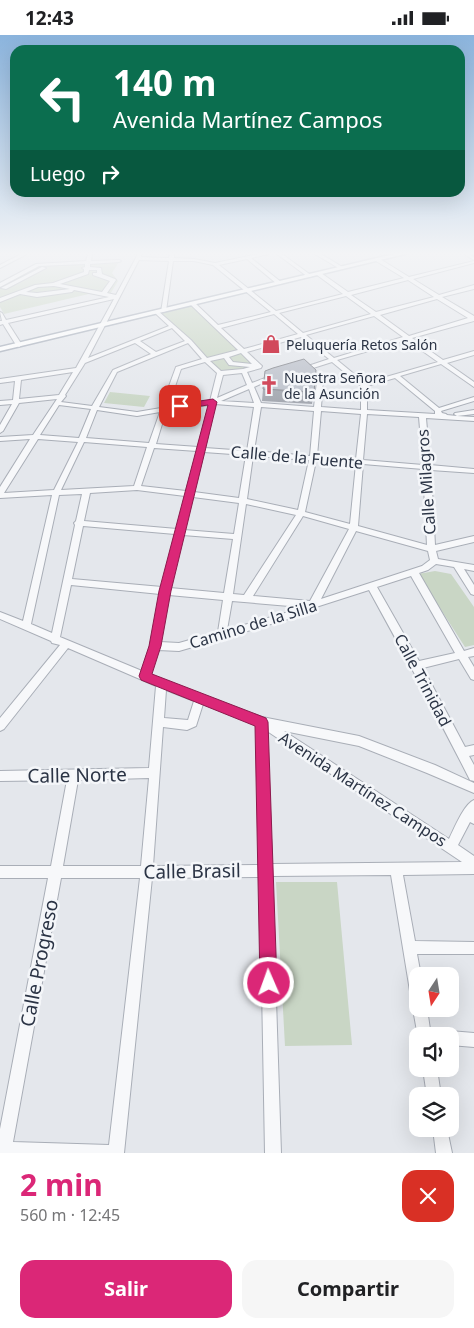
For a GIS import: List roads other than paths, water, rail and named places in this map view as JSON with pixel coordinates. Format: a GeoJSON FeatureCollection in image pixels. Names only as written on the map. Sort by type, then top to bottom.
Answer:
{"type":"FeatureCollection","features":[{"type":"Feature","properties":{"kind":"main road"},"geometry":{"type":"LineString","coordinates":[[0,349],[184,306]]}},
{"type":"Feature","properties":{"kind":"street"},"geometry":{"type":"LineString","coordinates":[[2,323],[77,306]]}},
{"type":"Feature","properties":{"kind":"street"},"geometry":{"type":"LineString","coordinates":[[0,495],[63,396],[113,306]]}},
{"type":"Feature","properties":{"kind":"street"},"geometry":{"type":"LineString","coordinates":[[161,306],[160,312],[220,373],[244,371],[259,366]]}},
{"type":"Feature","properties":{"kind":"street"},"geometry":{"type":"LineString","coordinates":[[195,306],[270,377]]}},
{"type":"Feature","properties":{"kind":"street"},"geometry":{"type":"LineString","coordinates":[[265,306],[364,385]]}},
{"type":"Feature","properties":{"kind":"street"},"geometry":{"type":"LineString","coordinates":[[218,327],[301,306]]}},
{"type":"Feature","properties":{"kind":"street"},"geometry":{"type":"LineString","coordinates":[[366,306],[474,385]]}},
{"type":"Feature","properties":{"kind":"street"},"geometry":{"type":"LineString","coordinates":[[137,488],[178,368],[242,352],[403,306]]}},
{"type":"Feature","properties":{"kind":"street"},"geometry":{"type":"LineString","coordinates":[[454,306],[474,318]]}},
{"type":"Feature","properties":{"kind":"street"},"geometry":{"type":"LineString","coordinates":[[0,314],[2,323],[19,345]]}},
{"type":"Feature","properties":{"kind":"street"},"geometry":{"type":"LineString","coordinates":[[296,370],[474,318]]}},
{"type":"Feature","properties":{"kind":"street"},"geometry":{"type":"LineString","coordinates":[[83,362],[173,326]]}},
{"type":"Feature","properties":{"kind":"street"},"geometry":{"type":"LineString","coordinates":[[135,341],[155,355]]}},
{"type":"Feature","properties":{"kind":"street"},"geometry":{"type":"LineString","coordinates":[[26,626],[56,493],[82,440],[94,409],[115,371],[189,341]]}},
{"type":"Feature","properties":{"kind":"street"},"geometry":{"type":"LineString","coordinates":[[364,385],[474,353]]}},
{"type":"Feature","properties":{"kind":"street"},"geometry":{"type":"LineString","coordinates":[[224,356],[231,364],[259,366]]}},
{"type":"Feature","properties":{"kind":"street"},"geometry":{"type":"LineString","coordinates":[[246,599],[301,513],[314,458],[320,380],[305,368]]}},
{"type":"Feature","properties":{"kind":"street"},"geometry":{"type":"LineString","coordinates":[[0,381],[78,370]]}},
{"type":"Feature","properties":{"kind":"street"},"geometry":{"type":"LineString","coordinates":[[222,634],[258,404],[244,371]]}},
{"type":"Feature","properties":{"kind":"street"},"geometry":{"type":"LineString","coordinates":[[145,676],[155,646],[165,591],[220,373]]}},
{"type":"Feature","properties":{"kind":"street"},"geometry":{"type":"LineString","coordinates":[[213,402],[279,374]]}},
{"type":"Feature","properties":{"kind":"street"},"geometry":{"type":"LineString","coordinates":[[396,376],[438,413],[474,419]]}},
{"type":"Feature","properties":{"kind":"street"},"geometry":{"type":"LineString","coordinates":[[0,431],[16,402],[18,378]]}},
{"type":"Feature","properties":{"kind":"street"},"geometry":{"type":"LineString","coordinates":[[68,582],[313,605],[354,527],[358,462],[364,412],[364,385]]}},
{"type":"Feature","properties":{"kind":"street"},"geometry":{"type":"LineString","coordinates":[[0,403],[63,396]]}},
{"type":"Feature","properties":{"kind":"street"},"geometry":{"type":"LineString","coordinates":[[438,413],[474,399]]}},
{"type":"Feature","properties":{"kind":"street"},"geometry":{"type":"LineString","coordinates":[[58,403],[137,414],[164,408],[213,402],[422,415],[474,411]]}},
{"type":"Feature","properties":{"kind":"street","name":"Calle Milagros"},"geometry":{"type":"LineString","coordinates":[[422,415],[427,467],[431,549],[435,561]]}},
{"type":"Feature","properties":{"kind":"street","name":"Calle de la Fuente"},"geometry":{"type":"LineString","coordinates":[[0,439],[37,437],[82,440],[474,471]]}},
{"type":"Feature","properties":{"kind":"street"},"geometry":{"type":"LineString","coordinates":[[0,495],[137,488],[243,501],[301,513],[431,549],[474,539]]}},
{"type":"Feature","properties":{"kind":"street"},"geometry":{"type":"LineString","coordinates":[[0,725],[60,642],[78,523],[86,492]]}},
{"type":"Feature","properties":{"kind":"street"},"geometry":{"type":"LineString","coordinates":[[78,523],[237,537]]}},
{"type":"Feature","properties":{"kind":"street"},"geometry":{"type":"LineString","coordinates":[[435,561],[458,567],[474,568]]}},
{"type":"Feature","properties":{"kind":"street","name":"Camino de la Silla"},"geometry":{"type":"LineString","coordinates":[[155,646],[178,647],[295,614],[313,605],[425,568],[435,561]]}},
{"type":"Feature","properties":{"kind":"street"},"geometry":{"type":"LineString","coordinates":[[458,567],[474,592]]}},
{"type":"Feature","properties":{"kind":"street"},"geometry":{"type":"LineString","coordinates":[[413,571],[474,676]]}},
{"type":"Feature","properties":{"kind":"street","name":"Calle Trinidad"},"geometry":{"type":"LineString","coordinates":[[371,585],[474,776]]}},
{"type":"Feature","properties":{"kind":"street","name":"Avenida Martínez Campos"},"geometry":{"type":"LineString","coordinates":[[0,615],[161,684],[262,722],[474,863]]}},
{"type":"Feature","properties":{"kind":"street"},"geometry":{"type":"LineString","coordinates":[[416,666],[474,652]]}},
{"type":"Feature","properties":{"kind":"street"},"geometry":{"type":"LineString","coordinates":[[2,1150],[114,1153],[147,872],[161,684]]}},
{"type":"Feature","properties":{"kind":"street"},"geometry":{"type":"LineString","coordinates":[[158,722],[188,725],[192,723],[200,699]]}},
{"type":"Feature","properties":{"kind":"street"},"geometry":{"type":"LineString","coordinates":[[273,1153],[262,722],[359,741],[474,788]]}},
{"type":"Feature","properties":{"kind":"street"},"geometry":{"type":"LineString","coordinates":[[461,753],[474,750]]}},
{"type":"Feature","properties":{"kind":"street","name":"Calle Norte"},"geometry":{"type":"LineString","coordinates":[[0,776],[154,773]]}},
{"type":"Feature","properties":{"kind":"street","name":"Calle Progreso"},"geometry":{"type":"LineString","coordinates":[[2,1150],[74,774]]}},
{"type":"Feature","properties":{"kind":"street"},"geometry":{"type":"LineString","coordinates":[[451,847],[470,817],[474,805]]}},
{"type":"Feature","properties":{"kind":"street","name":"Calle Brasil"},"geometry":{"type":"LineString","coordinates":[[0,872],[474,868]]}},
{"type":"Feature","properties":{"kind":"street"},"geometry":{"type":"LineString","coordinates":[[396,869],[413,967]]}},
{"type":"Feature","properties":{"kind":"street"},"geometry":{"type":"LineString","coordinates":[[409,947],[474,949]]}},
{"type":"Feature","properties":{"kind":"street"},"geometry":{"type":"LineString","coordinates":[[459,1038],[474,1039]]}},
{"type":"Feature","properties":{"kind":"street"},"geometry":{"type":"LineString","coordinates":[[441,1137],[444,1153]]}},
{"type":"Feature","properties":{"kind":"place","name":"Peluquería Retos Salón"},"geometry":{"type":"Point","coordinates":[271,344]}},
{"type":"Feature","properties":{"kind":"place","name":"Nuestra Señora de la Asunción"},"geometry":{"type":"Point","coordinates":[269,385]}}]}
